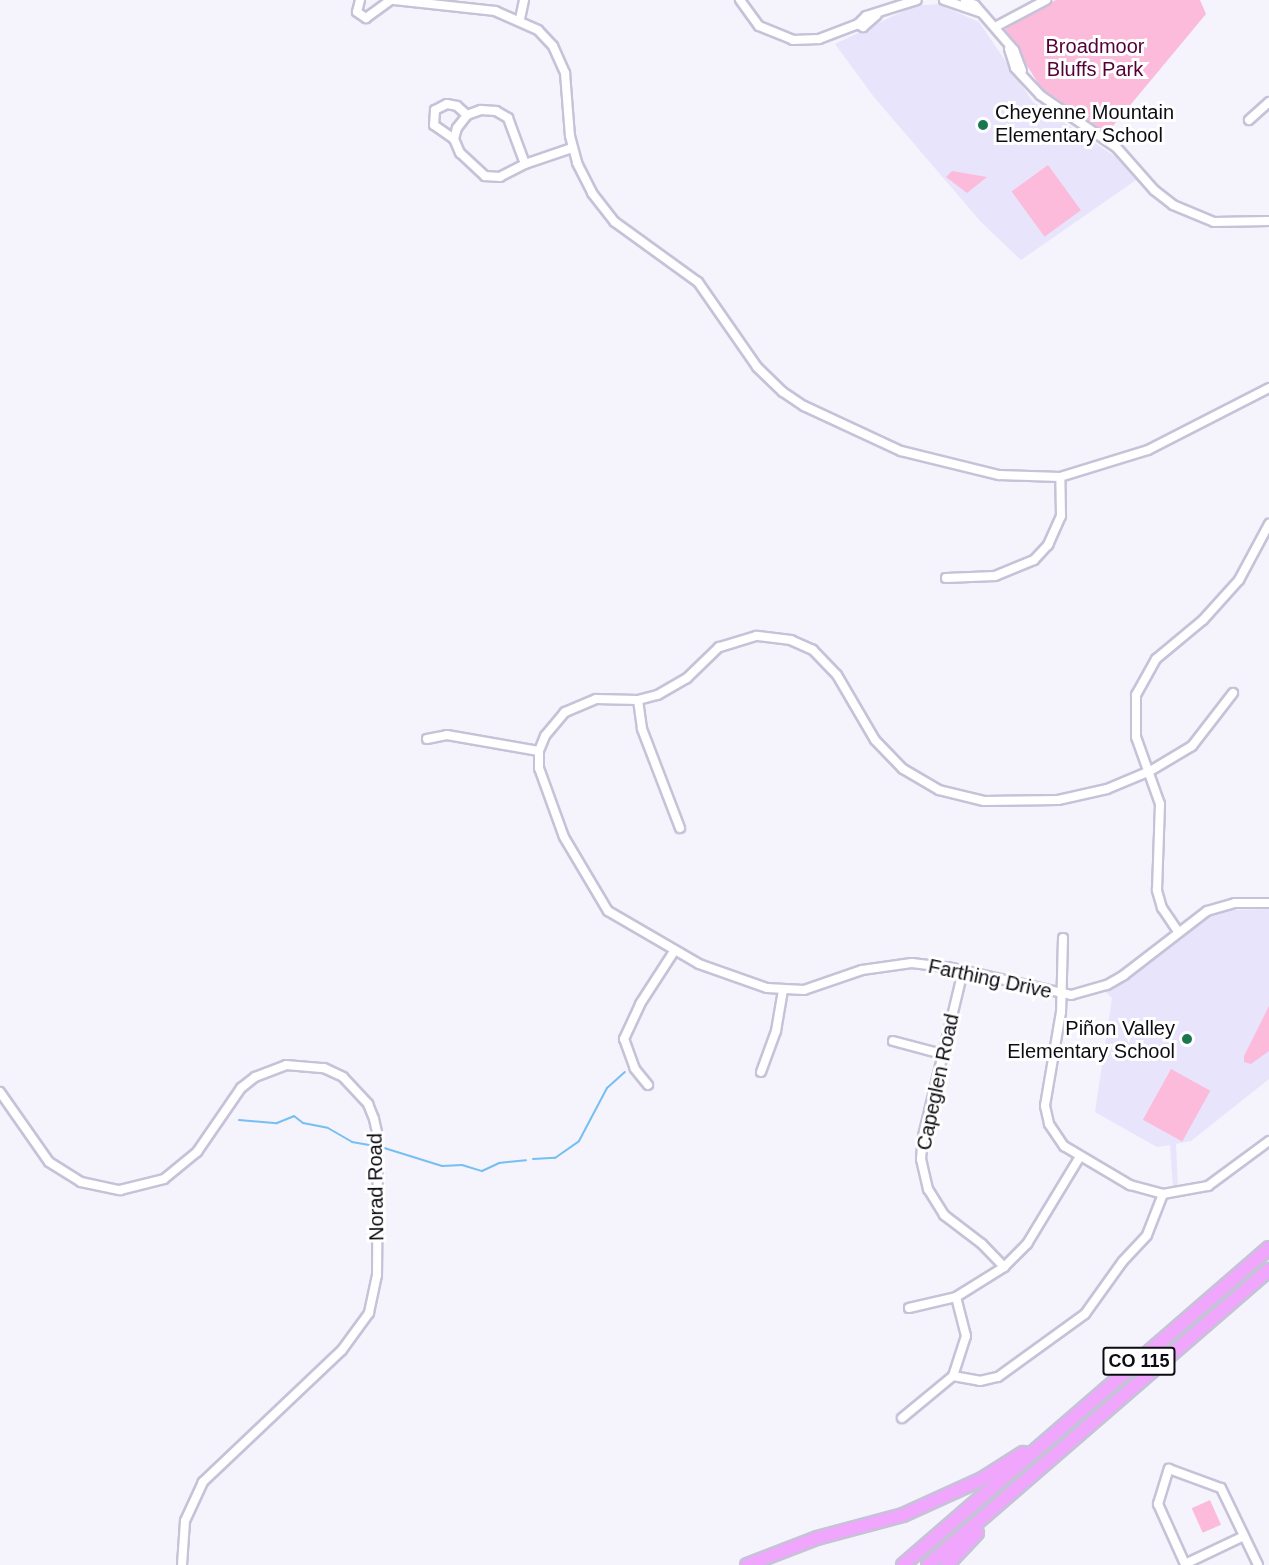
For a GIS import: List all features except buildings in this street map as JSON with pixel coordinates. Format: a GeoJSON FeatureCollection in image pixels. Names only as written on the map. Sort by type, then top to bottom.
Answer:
{"type":"FeatureCollection","features":[{"type":"Feature","properties":{"kind":"highway","name":"CO 115"},"geometry":{"type":"LineString","coordinates":[[903,1565],[1269,1248]]}},
{"type":"Feature","properties":{"kind":"highway","name":"CO 115"},"geometry":{"type":"LineString","coordinates":[[928,1565],[1269,1270]]}},
{"type":"Feature","properties":{"kind":"highway"},"geometry":{"type":"LineString","coordinates":[[747,1565],[789,1547],[903,1515],[945,1498],[1001,1467],[1082,1410]]}},
{"type":"Feature","properties":{"kind":"highway"},"geometry":{"type":"LineString","coordinates":[[947,1565],[1086,1429]]}},
{"type":"Feature","properties":{"kind":"street"},"geometry":{"type":"LineString","coordinates":[[360,0],[357,12],[366,18],[393,0],[495,11],[520,19],[546,38],[562,64],[572,148],[585,182],[615,222],[698,282],[757,367],[791,398],[915,457],[999,476],[1060,477],[1148,450],[1268,392]]}},
{"type":"Feature","properties":{"kind":"street"},"geometry":{"type":"LineString","coordinates":[[520,19],[524,0]]}},
{"type":"Feature","properties":{"kind":"street"},"geometry":{"type":"LineString","coordinates":[[740,0],[759,26],[782,38],[819,39],[858,24],[866,15],[877,15],[917,0]]}},
{"type":"Feature","properties":{"kind":"street"},"geometry":{"type":"LineString","coordinates":[[944,0],[979,12]]}},
{"type":"Feature","properties":{"kind":"street"},"geometry":{"type":"LineString","coordinates":[[965,0],[975,5],[995,27],[1040,95],[1117,148],[1173,205],[1214,222],[1269,221]]}},
{"type":"Feature","properties":{"kind":"street"},"geometry":{"type":"LineString","coordinates":[[995,27],[1046,0]]}},
{"type":"Feature","properties":{"kind":"street"},"geometry":{"type":"LineString","coordinates":[[1249,120],[1269,102]]}},
{"type":"Feature","properties":{"kind":"street"},"geometry":{"type":"LineString","coordinates":[[467,115],[457,106],[447,104],[435,111],[434,125],[454,139],[460,153],[485,176],[500,177],[525,164],[572,148]]}},
{"type":"Feature","properties":{"kind":"street"},"geometry":{"type":"LineString","coordinates":[[467,115],[489,111],[507,118],[525,164]]}},
{"type":"Feature","properties":{"kind":"street"},"geometry":{"type":"LineString","coordinates":[[454,139],[467,115]]}},
{"type":"Feature","properties":{"kind":"street"},"geometry":{"type":"LineString","coordinates":[[946,578],[995,576],[1034,560],[1058,526],[1063,499],[1060,477]]}},
{"type":"Feature","properties":{"kind":"street"},"geometry":{"type":"LineString","coordinates":[[1178,930],[1162,908],[1157,890],[1161,814],[1150,771],[1134,727],[1139,686],[1156,659],[1230,592],[1268,529]]}},
{"type":"Feature","properties":{"kind":"street"},"geometry":{"type":"LineString","coordinates":[[427,739],[447,735],[539,751],[550,727],[573,707],[596,699],[638,700],[672,688],[726,644],[756,636],[778,637],[802,644],[823,658],[837,675],[884,751],[915,778],[939,790],[984,801],[1032,803],[1084,795],[1150,771],[1192,746],[1233,693]]}},
{"type":"Feature","properties":{"kind":"street"},"geometry":{"type":"LineString","coordinates":[[638,700],[642,729],[680,828]]}},
{"type":"Feature","properties":{"kind":"street","name":"Farthing Drive"},"geometry":{"type":"LineString","coordinates":[[539,751],[540,776],[548,800],[597,898],[623,923],[724,975],[783,990],[814,988],[887,965],[930,964],[1063,995],[1107,985],[1178,930],[1225,905],[1269,903]]}},
{"type":"Feature","properties":{"kind":"street"},"geometry":{"type":"LineString","coordinates":[[1063,938],[1063,995],[1046,1106],[1058,1140],[1079,1158],[1130,1185],[1162,1194],[1199,1190],[1217,1182],[1269,1141]]}},
{"type":"Feature","properties":{"kind":"street"},"geometry":{"type":"LineString","coordinates":[[648,1085],[635,1069],[624,1039],[640,1004],[675,950]]}},
{"type":"Feature","properties":{"kind":"street","name":"Capeglen Road"},"geometry":{"type":"LineString","coordinates":[[963,971],[921,1148],[925,1179],[944,1215],[982,1244],[1004,1268]]}},
{"type":"Feature","properties":{"kind":"street"},"geometry":{"type":"LineString","coordinates":[[761,1072],[776,1031],[783,990]]}},
{"type":"Feature","properties":{"kind":"street"},"geometry":{"type":"LineString","coordinates":[[893,1041],[942,1054]]}},
{"type":"Feature","properties":{"kind":"street","name":"Norad Road"},"geometry":{"type":"LineString","coordinates":[[0,1092],[49,1162],[81,1182],[110,1189],[144,1187],[164,1179],[196,1152],[241,1088],[255,1077],[286,1065],[324,1068],[343,1077],[368,1104],[378,1146],[376,1288],[364,1322],[342,1350],[203,1482],[185,1521],[182,1565]]}},
{"type":"Feature","properties":{"kind":"street"},"geometry":{"type":"LineString","coordinates":[[909,1308],[956,1297],[1004,1268],[1027,1244],[1079,1158]]}},
{"type":"Feature","properties":{"kind":"street"},"geometry":{"type":"LineString","coordinates":[[953,1376],[980,1381],[998,1377],[1070,1328],[1148,1235],[1162,1194]]}},
{"type":"Feature","properties":{"kind":"street"},"geometry":{"type":"LineString","coordinates":[[902,1418],[953,1376],[966,1336],[956,1297]]}},
{"type":"Feature","properties":{"kind":"street"},"geometry":{"type":"LineString","coordinates":[[1244,1536],[1185,1564],[1158,1504],[1169,1469],[1221,1488],[1258,1565]]}},
{"type":"Feature","properties":{"kind":"shaded area","name":"Cheyenne Mountain Elementary School"},"geometry":{"type":"Polygon","coordinates":[[[938,4],[979,22],[1033,102],[1116,157],[1136,180],[1021,260],[981,222],[874,97],[835,44],[914,6],[938,4]]]}},
{"type":"Feature","properties":{"kind":"shaded area","name":"Piñon Valley Elementary School"},"geometry":{"type":"Polygon","coordinates":[[[1269,909],[1269,1079],[1191,1141],[1176,1144],[1178,1189],[1173,1189],[1170,1145],[1157,1147],[1095,1112],[1112,998],[1106,992],[1207,917],[1230,910],[1269,909]]]}},
{"type":"Feature","properties":{"kind":"green space","name":"Broadmoor Bluffs Park"},"geometry":{"type":"Polygon","coordinates":[[[1056,0],[1200,0],[1206,14],[1107,133],[1041,88],[1005,30],[1019,17],[1056,0]]]}},
{"type":"Feature","properties":{"kind":"green space"},"geometry":{"type":"Polygon","coordinates":[[[1048,165],[1081,210],[1045,237],[1012,191],[1048,165]]]}},
{"type":"Feature","properties":{"kind":"green space"},"geometry":{"type":"Polygon","coordinates":[[[952,171],[987,177],[967,193],[946,177],[952,171]]]}},
{"type":"Feature","properties":{"kind":"green space"},"geometry":{"type":"Polygon","coordinates":[[[1269,1006],[1269,1051],[1251,1064],[1244,1062],[1244,1056],[1269,1006]]]}},
{"type":"Feature","properties":{"kind":"green space"},"geometry":{"type":"Polygon","coordinates":[[[1171,1069],[1210,1091],[1182,1142],[1143,1120],[1171,1069]]]}},
{"type":"Feature","properties":{"kind":"green space"},"geometry":{"type":"Polygon","coordinates":[[[1210,1500],[1221,1525],[1203,1533],[1192,1508],[1210,1500]]]}},
{"type":"Feature","properties":{"kind":"waterway"},"geometry":{"type":"LineString","coordinates":[[533,1159],[555,1158],[579,1141],[607,1088],[625,1072]]}},
{"type":"Feature","properties":{"kind":"waterway"},"geometry":{"type":"LineString","coordinates":[[239,1120],[277,1123],[294,1116],[303,1123],[328,1128],[352,1142],[375,1146]]}},
{"type":"Feature","properties":{"kind":"waterway"},"geometry":{"type":"LineString","coordinates":[[381,1147],[442,1166],[462,1165],[482,1171],[499,1163],[526,1160]]}},
{"type":"Feature","properties":{"kind":"place","name":"Cheyenne Mountain Elementary School"},"geometry":{"type":"Point","coordinates":[983,125]}},
{"type":"Feature","properties":{"kind":"place","name":"Piñon Valley Elementary School"},"geometry":{"type":"Point","coordinates":[1187,1039]}}]}
